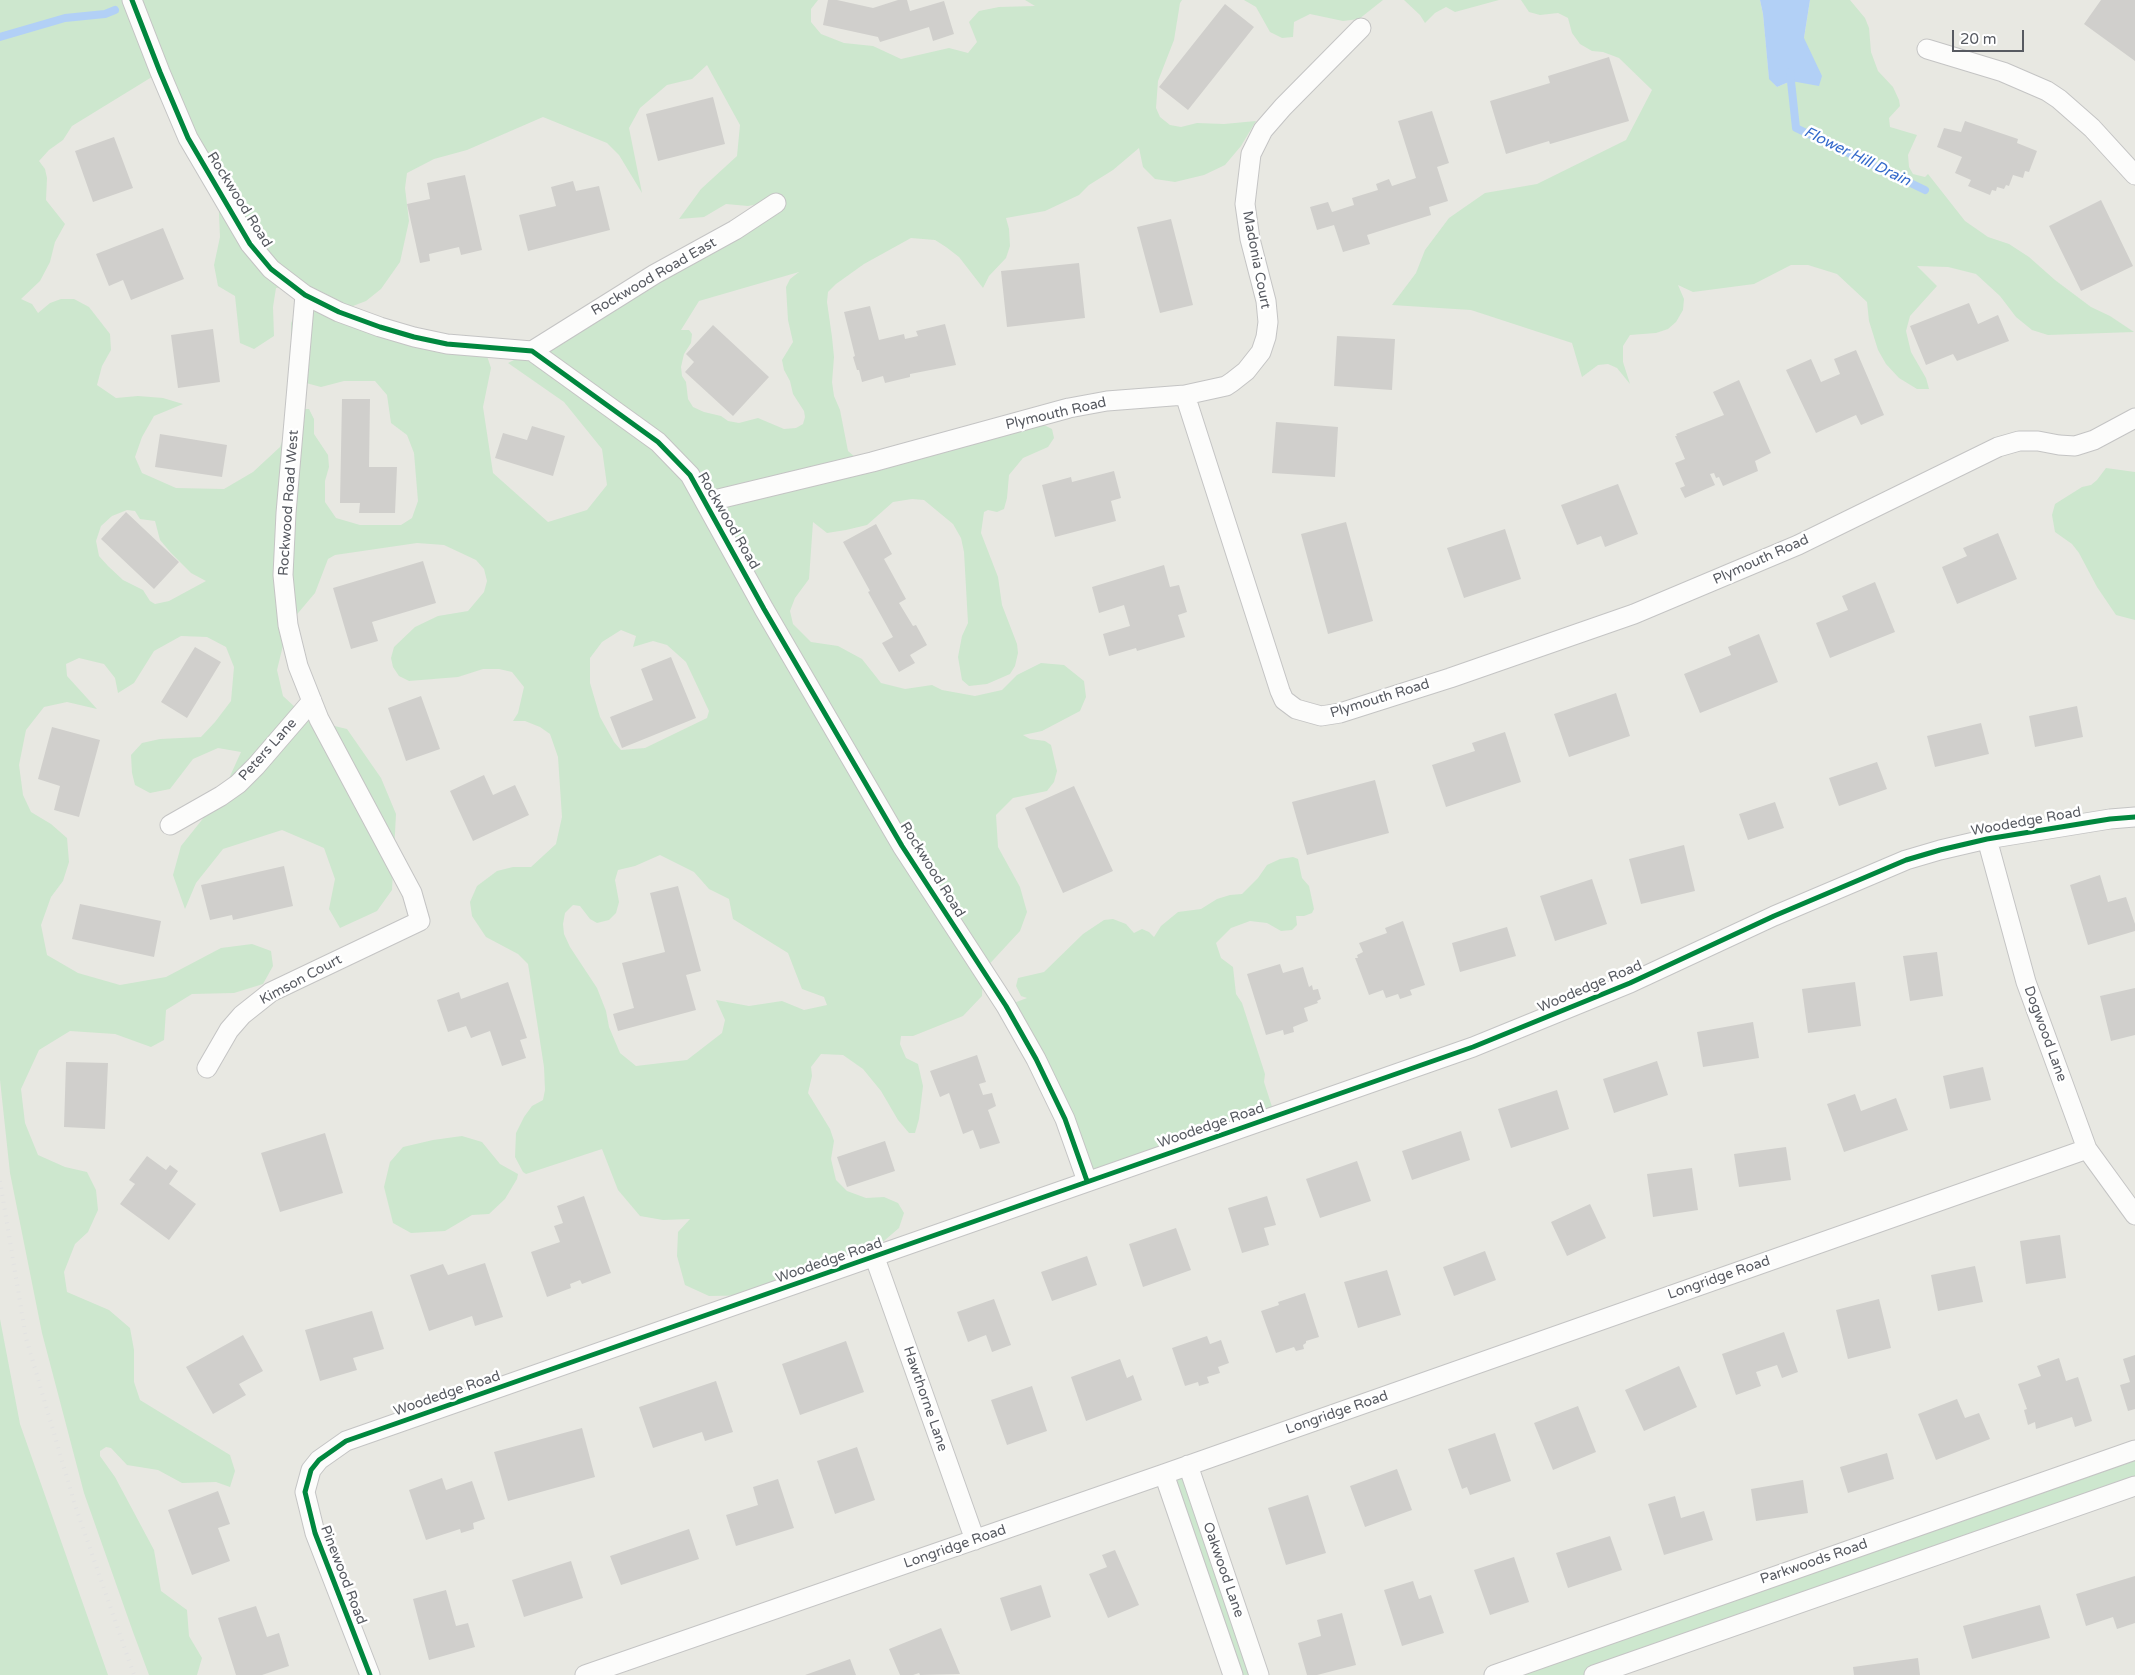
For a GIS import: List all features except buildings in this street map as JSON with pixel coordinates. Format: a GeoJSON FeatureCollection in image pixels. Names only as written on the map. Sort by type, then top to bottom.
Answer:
{"type":"FeatureCollection","features":[{"type":"Feature","properties":{"kind":"street","name":"Rockwood Road"},"geometry":{"type":"LineString","coordinates":[[132,0],[188,138],[250,244],[271,269],[306,295],[339,312],[414,337],[447,344],[532,351],[658,442],[690,475],[769,617],[902,846],[1006,1006],[1036,1058],[1065,1119],[1087,1181]]}},
{"type":"Feature","properties":{"kind":"street","name":"Madonia Court"},"geometry":{"type":"LineString","coordinates":[[1185,395],[1226,386],[1246,371],[1261,352],[1266,337],[1267,310],[1250,239],[1245,204],[1251,154],[1263,130],[1283,107],[1361,28]]}},
{"type":"Feature","properties":{"kind":"street"},"geometry":{"type":"LineString","coordinates":[[1927,49],[2003,72],[2047,91],[2060,99],[2092,128],[2135,175]]}},
{"type":"Feature","properties":{"kind":"street","name":"Rockwood Road East"},"geometry":{"type":"LineString","coordinates":[[532,351],[655,274],[735,230],[776,202]]}},
{"type":"Feature","properties":{"kind":"street","name":"Rockwood Road West"},"geometry":{"type":"LineString","coordinates":[[306,295],[286,513],[283,575],[288,625],[298,666],[319,719],[412,893],[420,921]]}},
{"type":"Feature","properties":{"kind":"street","name":"Plymouth Road"},"geometry":{"type":"LineString","coordinates":[[706,502],[872,462],[1069,408],[1108,402],[1185,395],[1280,691],[1284,700],[1296,709],[1321,716],[1340,712],[1450,678],[1634,614],[1798,545],[1998,446],[2019,441],[2038,441],[2075,446],[2094,440],[2135,418]]}},
{"type":"Feature","properties":{"kind":"street","name":"Peters Lane"},"geometry":{"type":"LineString","coordinates":[[170,825],[238,784],[312,701]]}},
{"type":"Feature","properties":{"kind":"street","name":"Woodedge Road"},"geometry":{"type":"LineString","coordinates":[[306,1481],[319,1460],[330,1451],[352,1439],[875,1258],[1087,1181],[1473,1048],[1630,983],[1774,916],[1906,860],[1987,839],[2100,820],[2135,817]]}},
{"type":"Feature","properties":{"kind":"street","name":"Dogwood Lane"},"geometry":{"type":"LineString","coordinates":[[1987,839],[2026,982],[2087,1149],[2135,1215]]}},
{"type":"Feature","properties":{"kind":"street","name":"Kimson Court"},"geometry":{"type":"LineString","coordinates":[[207,1068],[229,1030],[242,1015],[271,992],[420,921]]}},
{"type":"Feature","properties":{"kind":"street","name":"Longridge Road"},"geometry":{"type":"LineString","coordinates":[[586,1675],[2087,1149]]}},
{"type":"Feature","properties":{"kind":"street","name":"Hawthorne Lane"},"geometry":{"type":"LineString","coordinates":[[875,1258],[975,1540]]}},
{"type":"Feature","properties":{"kind":"street","name":"Parkwoods Road"},"geometry":{"type":"LineString","coordinates":[[1494,1675],[2135,1450]]}},
{"type":"Feature","properties":{"kind":"street","name":"Oakwood Lane"},"geometry":{"type":"LineString","coordinates":[[1188,1465],[1259,1675]]}},
{"type":"Feature","properties":{"kind":"street","name":"Oakwood Lane"},"geometry":{"type":"LineString","coordinates":[[1164,1474],[1232,1675]]}},
{"type":"Feature","properties":{"kind":"street","name":"Pinewood Road"},"geometry":{"type":"LineString","coordinates":[[306,1481],[305,1492],[315,1533],[370,1675]]}},
{"type":"Feature","properties":{"kind":"street"},"geometry":{"type":"LineString","coordinates":[[1594,1675],[2135,1486]]}},
{"type":"Feature","properties":{"kind":"green space"},"geometry":{"type":"Polygon","coordinates":[[[0,0],[818,0],[811,9],[811,22],[821,34],[844,43],[873,46],[901,59],[949,48],[968,53],[977,42],[969,22],[979,11],[999,7],[1035,6],[1025,0],[1182,0],[1174,40],[1158,81],[1156,108],[1160,117],[1170,125],[1181,127],[1197,123],[1224,124],[1256,121],[1241,146],[1225,165],[1204,175],[1175,182],[1155,179],[1143,167],[1139,148],[1113,170],[1089,185],[1079,195],[1045,211],[1006,218],[1010,246],[1006,258],[989,276],[983,288],[959,257],[946,247],[935,240],[911,238],[864,264],[828,292],[827,302],[834,357],[832,382],[834,396],[840,410],[848,451],[855,457],[910,451],[1040,423],[1052,429],[1054,438],[1048,447],[1023,458],[1009,475],[1004,509],[997,512],[988,510],[984,512],[981,533],[998,577],[1002,605],[1017,644],[1018,653],[1015,666],[1010,674],[987,684],[969,686],[962,680],[958,657],[962,636],[968,623],[964,552],[961,538],[953,524],[924,500],[912,499],[893,502],[867,525],[846,530],[827,533],[813,522],[809,579],[795,598],[790,611],[793,624],[811,642],[838,646],[862,659],[881,683],[905,689],[932,685],[942,690],[975,696],[1002,690],[1017,675],[1041,663],[1064,665],[1084,681],[1086,697],[1080,711],[1042,731],[1023,735],[1030,739],[1045,741],[1051,745],[1057,771],[1054,782],[1047,791],[1013,798],[996,815],[998,847],[1020,887],[1027,912],[1020,931],[983,971],[982,996],[963,1016],[913,1036],[901,1036],[900,1044],[906,1058],[918,1064],[923,1086],[919,1119],[915,1133],[909,1133],[898,1120],[881,1091],[863,1069],[843,1055],[821,1054],[811,1067],[812,1076],[808,1093],[830,1129],[834,1141],[831,1159],[836,1180],[847,1191],[866,1198],[884,1197],[898,1203],[904,1213],[899,1228],[857,1264],[765,1295],[709,1296],[685,1285],[677,1256],[678,1232],[690,1219],[663,1220],[640,1216],[618,1190],[602,1149],[526,1174],[523,1172],[515,1157],[516,1133],[532,1106],[543,1100],[545,1090],[544,1067],[528,964],[518,954],[486,937],[472,916],[470,902],[477,886],[497,871],[513,867],[531,867],[556,844],[562,817],[558,757],[550,734],[540,727],[525,721],[513,721],[518,713],[524,687],[512,672],[499,669],[483,669],[458,677],[409,681],[399,676],[393,667],[391,658],[394,647],[415,627],[438,616],[468,611],[484,592],[487,581],[484,569],[476,560],[444,545],[417,543],[335,555],[328,559],[315,593],[288,625],[277,670],[283,696],[309,720],[347,729],[381,778],[396,814],[392,890],[377,911],[340,928],[329,909],[335,879],[324,848],[282,830],[223,849],[196,883],[185,909],[173,875],[181,846],[221,796],[241,752],[218,748],[193,759],[170,789],[150,793],[135,785],[131,755],[142,743],[160,739],[201,737],[215,722],[231,701],[234,667],[226,647],[207,637],[181,636],[154,651],[134,683],[118,693],[115,678],[104,664],[79,658],[66,664],[67,676],[97,709],[67,702],[44,707],[26,730],[19,765],[23,795],[31,812],[51,824],[67,838],[69,862],[63,881],[51,897],[41,925],[47,955],[78,973],[120,985],[166,977],[221,948],[252,944],[271,951],[273,966],[263,984],[234,993],[192,994],[166,1010],[164,1040],[151,1047],[115,1034],[70,1031],[39,1050],[21,1089],[25,1123],[38,1155],[65,1167],[87,1172],[96,1190],[98,1210],[88,1232],[75,1244],[64,1272],[67,1292],[109,1310],[130,1328],[134,1350],[134,1382],[140,1400],[230,1455],[235,1471],[230,1487],[216,1482],[182,1483],[158,1470],[127,1465],[111,1448],[106,1447],[100,1451],[100,1456],[115,1477],[154,1550],[161,1591],[187,1610],[189,1636],[202,1658],[197,1675],[149,1675],[84,1493],[42,1333],[10,1173],[0,1080],[0,0]],[[707,65],[692,79],[667,85],[640,108],[629,128],[642,193],[619,155],[607,143],[543,117],[467,150],[434,159],[407,173],[405,188],[409,221],[400,262],[381,289],[366,301],[340,311],[484,347],[491,368],[483,407],[493,473],[548,522],[587,510],[607,485],[602,449],[564,402],[508,363],[532,351],[779,200],[748,206],[726,204],[704,217],[679,219],[701,189],[737,156],[740,125],[707,65]],[[160,72],[72,126],[63,140],[49,150],[39,161],[45,169],[47,178],[46,200],[65,224],[55,242],[50,262],[40,281],[21,299],[32,304],[38,313],[50,303],[61,299],[74,299],[89,307],[110,334],[111,350],[102,366],[97,385],[116,398],[138,396],[163,398],[183,404],[154,416],[142,437],[135,457],[142,473],[176,488],[224,489],[253,472],[280,447],[287,428],[302,409],[309,409],[314,419],[314,434],[328,455],[329,467],[325,481],[325,502],[336,518],[360,525],[401,525],[412,518],[418,501],[414,453],[407,435],[391,423],[387,395],[375,381],[344,381],[321,387],[306,383],[294,364],[291,344],[291,323],[305,296],[291,286],[276,288],[273,307],[274,336],[254,349],[240,343],[235,296],[218,286],[214,265],[220,237],[218,192],[160,72]],[[799,272],[699,301],[681,330],[689,330],[692,334],[691,343],[684,354],[681,367],[682,376],[686,382],[688,399],[693,407],[721,416],[728,421],[739,423],[758,418],[784,429],[796,428],[803,424],[804,411],[793,394],[782,360],[793,342],[788,320],[786,287],[790,279],[799,272]],[[127,510],[112,516],[101,526],[96,541],[99,556],[123,580],[143,590],[150,601],[155,604],[169,601],[206,581],[191,573],[171,553],[160,540],[155,521],[140,519],[135,511],[127,510]],[[621,630],[602,642],[590,658],[590,683],[600,717],[614,742],[621,750],[645,748],[707,718],[709,711],[686,662],[667,645],[653,641],[633,647],[636,636],[621,630]],[[660,855],[635,866],[618,870],[615,880],[619,902],[616,913],[609,920],[597,923],[590,919],[580,906],[573,905],[565,913],[563,924],[564,934],[570,947],[597,988],[606,1011],[609,1027],[620,1053],[636,1066],[687,1060],[722,1033],[725,1020],[716,1000],[749,1006],[782,1001],[804,1010],[827,1005],[824,997],[802,989],[788,953],[733,919],[729,899],[709,889],[694,872],[660,855]]]}},
{"type":"Feature","properties":{"kind":"green space"},"geometry":{"type":"Polygon","coordinates":[[[1244,0],[1383,0],[1359,19],[1343,21],[1310,14],[1294,22],[1293,37],[1282,38],[1270,32],[1256,7],[1244,0]]]}},
{"type":"Feature","properties":{"kind":"green space"},"geometry":{"type":"Polygon","coordinates":[[[1404,0],[1499,0],[1455,12],[1446,7],[1435,13],[1425,23],[1420,15],[1404,0]]]}},
{"type":"Feature","properties":{"kind":"green space"},"geometry":{"type":"Polygon","coordinates":[[[1521,0],[1760,0],[1769,78],[1777,87],[1791,81],[1804,38],[1810,0],[1850,0],[1865,18],[1869,28],[1871,52],[1878,71],[1893,87],[1899,100],[1900,106],[1889,118],[1890,127],[1917,135],[1908,155],[1909,167],[1913,174],[1925,177],[1928,174],[1965,221],[1988,237],[2009,244],[2029,257],[2055,280],[2091,307],[2110,316],[2134,332],[2048,335],[2032,330],[2016,317],[2000,296],[1976,274],[1948,267],[1917,266],[1937,286],[1910,316],[1906,331],[1911,352],[1926,378],[1929,389],[1917,389],[1899,378],[1886,364],[1878,350],[1869,321],[1867,302],[1837,274],[1808,265],[1791,265],[1754,284],[1693,292],[1678,285],[1684,299],[1683,310],[1676,322],[1668,329],[1656,333],[1630,335],[1623,346],[1623,362],[1630,384],[1617,368],[1608,364],[1598,365],[1582,377],[1572,343],[1471,310],[1392,305],[1416,273],[1425,250],[1449,218],[1485,193],[1537,184],[1626,140],[1652,90],[1619,58],[1603,52],[1592,51],[1580,44],[1572,33],[1568,18],[1558,13],[1540,15],[1529,12],[1521,0]]]}},
{"type":"Feature","properties":{"kind":"green space"},"geometry":{"type":"Polygon","coordinates":[[[2106,468],[2135,472],[2135,620],[2116,615],[2097,587],[2079,553],[2072,544],[2055,532],[2052,515],[2055,504],[2082,487],[2091,485],[2106,468]]]}},
{"type":"Feature","properties":{"kind":"green space"},"geometry":{"type":"Polygon","coordinates":[[[1293,857],[1298,859],[1302,878],[1309,886],[1314,909],[1312,913],[1296,916],[1297,925],[1292,930],[1281,931],[1267,923],[1250,921],[1231,928],[1216,943],[1221,958],[1233,967],[1236,994],[1242,1003],[1265,1074],[1264,1082],[1275,1116],[1087,1181],[1006,1006],[1027,998],[1021,996],[1016,986],[1018,978],[1044,972],[1083,934],[1104,920],[1113,919],[1126,924],[1134,933],[1142,929],[1154,937],[1161,926],[1178,912],[1201,909],[1217,899],[1242,894],[1258,878],[1267,865],[1280,859],[1293,857]]]}},
{"type":"Feature","properties":{"kind":"green space"},"geometry":{"type":"Polygon","coordinates":[[[462,1136],[482,1142],[500,1164],[518,1174],[505,1199],[489,1214],[472,1215],[445,1231],[411,1233],[393,1223],[384,1187],[390,1162],[403,1147],[462,1136]]]}},
{"type":"Feature","properties":{"kind":"green space"},"geometry":{"type":"Polygon","coordinates":[[[0,1319],[20,1424],[108,1675],[0,1675],[0,1319]]]}},
{"type":"Feature","properties":{"kind":"green space"},"geometry":{"type":"Polygon","coordinates":[[[2135,1450],[2135,1487],[1596,1675],[1494,1675],[2135,1450]]]}},
{"type":"Feature","properties":{"kind":"green space"},"geometry":{"type":"Polygon","coordinates":[[[1188,1465],[1259,1675],[1233,1675],[1164,1474],[1188,1465]]]}},
{"type":"Feature","properties":{"kind":"water"},"geometry":{"type":"Polygon","coordinates":[[[1760,0],[1810,0],[1804,38],[1822,76],[1819,86],[1791,81],[1777,87],[1769,79],[1760,0]]]}},
{"type":"Feature","properties":{"kind":"waterway","name":"Flower Hill Drain"},"geometry":{"type":"LineString","coordinates":[[0,37],[65,18],[105,14],[115,10]]}},
{"type":"Feature","properties":{"kind":"waterway","name":"Flower Hill Drain"},"geometry":{"type":"LineString","coordinates":[[1790,72],[1796,128],[1925,190]]}},
{"type":"Feature","properties":{"kind":"railway"},"geometry":{"type":"LineString","coordinates":[[0,1181],[26,1338],[75,1505],[134,1675]]}},
{"type":"Feature","properties":{"kind":"cycle path"},"geometry":{"type":"LineString","coordinates":[[132,0],[188,138],[250,244],[271,269],[305,295],[339,312],[380,327],[447,344],[532,351],[658,442],[690,475],[764,609],[902,846],[1006,1006],[1036,1059],[1065,1119],[1087,1181]]}},
{"type":"Feature","properties":{"kind":"cycle path"},"geometry":{"type":"LineString","coordinates":[[370,1675],[315,1533],[305,1492],[311,1470],[319,1460],[346,1441],[1473,1047],[1630,983],[1774,916],[1906,860],[1987,839],[2110,819],[2135,817]]}}]}
